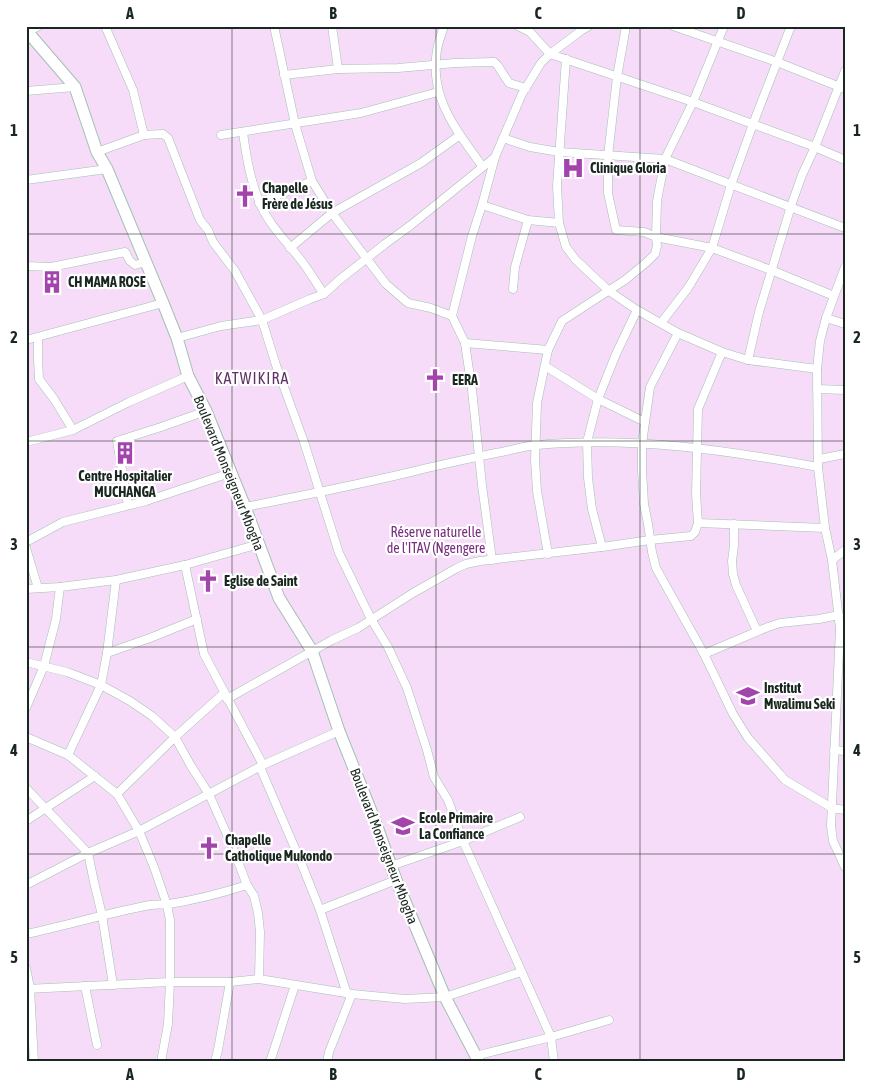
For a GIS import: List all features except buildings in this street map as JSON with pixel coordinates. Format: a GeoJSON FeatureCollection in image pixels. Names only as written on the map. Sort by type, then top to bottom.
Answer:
{"type":"FeatureCollection","features":[{"type":"Feature","properties":{"kind":"street"},"geometry":{"type":"LineString","coordinates":[[28,34],[39,26]]}},
{"type":"Feature","properties":{"kind":"street"},"geometry":{"type":"LineString","coordinates":[[105,26],[132,90],[144,135]]}},
{"type":"Feature","properties":{"kind":"street"},"geometry":{"type":"LineString","coordinates":[[274,26],[295,124],[312,181],[332,213],[386,284],[408,304],[431,308],[452,316]]}},
{"type":"Feature","properties":{"kind":"street"},"geometry":{"type":"LineString","coordinates":[[332,26],[338,69]]}},
{"type":"Feature","properties":{"kind":"street"},"geometry":{"type":"LineString","coordinates":[[444,26],[438,44],[436,65],[438,92],[446,112],[482,166]]}},
{"type":"Feature","properties":{"kind":"street"},"geometry":{"type":"LineString","coordinates":[[518,26],[530,32],[550,54],[693,102],[816,147],[845,160]]}},
{"type":"Feature","properties":{"kind":"street"},"geometry":{"type":"LineString","coordinates":[[626,26],[617,77],[608,156],[608,193],[616,230],[644,232],[656,237],[712,248],[834,296]]}},
{"type":"Feature","properties":{"kind":"street"},"geometry":{"type":"LineString","coordinates":[[673,26],[842,87]]}},
{"type":"Feature","properties":{"kind":"street"},"geometry":{"type":"LineString","coordinates":[[548,554],[537,492],[536,445],[537,404],[548,350],[562,321],[632,274],[655,254],[657,246],[657,201],[666,160],[693,102],[724,26]]}},
{"type":"Feature","properties":{"kind":"street"},"geometry":{"type":"LineString","coordinates":[[661,323],[688,288],[712,248],[731,185],[792,26]]}},
{"type":"Feature","properties":{"kind":"street"},"geometry":{"type":"LineString","coordinates":[[492,560],[465,343],[452,316],[472,236],[495,157],[503,138],[526,88],[541,63],[584,27]]}},
{"type":"Feature","properties":{"kind":"street","name":"Boulevard Monseigneur Mbogha"},"geometry":{"type":"LineString","coordinates":[[28,34],[75,87],[97,152],[107,169],[163,303],[177,338],[188,376],[206,411],[279,598],[312,651],[339,731],[396,880],[445,997],[477,1059]]}},
{"type":"Feature","properties":{"kind":"street"},"geometry":{"type":"LineString","coordinates":[[566,59],[557,186],[559,223],[566,247],[576,260],[609,290],[637,310],[678,333],[722,352],[748,360],[817,369]]}},
{"type":"Feature","properties":{"kind":"street"},"geometry":{"type":"LineString","coordinates":[[284,75],[338,69],[398,68],[455,62],[494,62],[509,83],[526,88]]}},
{"type":"Feature","properties":{"kind":"street"},"geometry":{"type":"LineString","coordinates":[[748,360],[759,312],[791,206],[802,175],[842,87],[845,71]]}},
{"type":"Feature","properties":{"kind":"street"},"geometry":{"type":"LineString","coordinates":[[26,91],[75,87]]}},
{"type":"Feature","properties":{"kind":"street"},"geometry":{"type":"LineString","coordinates":[[221,135],[361,113],[438,92]]}},
{"type":"Feature","properties":{"kind":"street"},"geometry":{"type":"LineString","coordinates":[[243,132],[248,164],[259,203],[264,213],[301,260],[324,294]]}},
{"type":"Feature","properties":{"kind":"street"},"geometry":{"type":"LineString","coordinates":[[97,152],[144,135],[163,134],[168,138],[200,220],[208,230],[212,242],[235,271],[262,320],[339,553],[407,688],[434,777],[448,800],[463,841],[550,1037],[554,1062]]}},
{"type":"Feature","properties":{"kind":"street"},"geometry":{"type":"LineString","coordinates":[[290,248],[332,213],[421,163],[460,135]]}},
{"type":"Feature","properties":{"kind":"street"},"geometry":{"type":"LineString","coordinates":[[503,138],[530,147],[559,152],[666,160],[845,228]]}},
{"type":"Feature","properties":{"kind":"street"},"geometry":{"type":"LineString","coordinates":[[177,338],[221,326],[262,320],[324,294],[495,157]]}},
{"type":"Feature","properties":{"kind":"street"},"geometry":{"type":"LineString","coordinates":[[26,180],[107,169]]}},
{"type":"Feature","properties":{"kind":"street"},"geometry":{"type":"LineString","coordinates":[[259,203],[312,181]]}},
{"type":"Feature","properties":{"kind":"street"},"geometry":{"type":"LineString","coordinates":[[482,205],[528,220],[559,223]]}},
{"type":"Feature","properties":{"kind":"street"},"geometry":{"type":"LineString","coordinates":[[513,289],[515,267],[528,220]]}},
{"type":"Feature","properties":{"kind":"street"},"geometry":{"type":"LineString","coordinates":[[26,266],[51,267],[126,252],[130,261],[135,265],[146,262]]}},
{"type":"Feature","properties":{"kind":"street"},"geometry":{"type":"LineString","coordinates":[[845,267],[826,318],[820,341],[817,369],[818,463],[825,528],[832,560],[842,628],[830,826],[833,841],[845,867]]}},
{"type":"Feature","properties":{"kind":"street"},"geometry":{"type":"LineString","coordinates":[[26,340],[163,303]]}},
{"type":"Feature","properties":{"kind":"street"},"geometry":{"type":"LineString","coordinates":[[602,547],[592,509],[588,478],[588,442],[598,400],[616,354],[637,310]]}},
{"type":"Feature","properties":{"kind":"street"},"geometry":{"type":"LineString","coordinates":[[826,318],[845,324]]}},
{"type":"Feature","properties":{"kind":"street"},"geometry":{"type":"LineString","coordinates":[[678,333],[650,387],[644,422],[642,444],[644,504],[656,568],[704,654],[733,714],[748,738],[785,780],[832,808],[845,810]]}},
{"type":"Feature","properties":{"kind":"street"},"geometry":{"type":"LineString","coordinates":[[38,338],[38,379],[54,399],[73,430]]}},
{"type":"Feature","properties":{"kind":"street"},"geometry":{"type":"LineString","coordinates":[[465,343],[548,350]]}},
{"type":"Feature","properties":{"kind":"street"},"geometry":{"type":"LineString","coordinates":[[117,794],[175,737],[226,696],[358,628],[456,568],[466,564],[492,560],[691,536],[695,532],[698,522],[696,494],[698,410],[722,352]]}},
{"type":"Feature","properties":{"kind":"street"},"geometry":{"type":"LineString","coordinates":[[545,366],[598,400],[644,422]]}},
{"type":"Feature","properties":{"kind":"street"},"geometry":{"type":"LineString","coordinates":[[26,442],[73,430],[129,402],[188,376]]}},
{"type":"Feature","properties":{"kind":"street"},"geometry":{"type":"LineString","coordinates":[[817,389],[845,390]]}},
{"type":"Feature","properties":{"kind":"street"},"geometry":{"type":"LineString","coordinates":[[128,505],[117,441],[206,411]]}},
{"type":"Feature","properties":{"kind":"street"},"geometry":{"type":"LineString","coordinates":[[245,507],[536,445],[588,442],[642,444],[697,448],[818,463],[845,454]]}},
{"type":"Feature","properties":{"kind":"street"},"geometry":{"type":"LineString","coordinates":[[26,542],[63,522],[146,501],[230,473]]}},
{"type":"Feature","properties":{"kind":"street"},"geometry":{"type":"LineString","coordinates":[[698,522],[825,528]]}},
{"type":"Feature","properties":{"kind":"street"},"geometry":{"type":"LineString","coordinates":[[734,524],[733,574],[736,585],[757,631]]}},
{"type":"Feature","properties":{"kind":"street"},"geometry":{"type":"LineString","coordinates":[[26,589],[116,580],[185,565],[259,544]]}},
{"type":"Feature","properties":{"kind":"street"},"geometry":{"type":"LineString","coordinates":[[26,548],[38,588]]}},
{"type":"Feature","properties":{"kind":"street"},"geometry":{"type":"LineString","coordinates":[[832,560],[845,550]]}},
{"type":"Feature","properties":{"kind":"street"},"geometry":{"type":"LineString","coordinates":[[185,565],[204,654],[261,766],[320,910],[350,994],[327,1062]]}},
{"type":"Feature","properties":{"kind":"street"},"geometry":{"type":"LineString","coordinates":[[68,755],[101,685],[116,580]]}},
{"type":"Feature","properties":{"kind":"street"},"geometry":{"type":"LineString","coordinates":[[26,708],[44,666],[56,619],[60,587]]}},
{"type":"Feature","properties":{"kind":"street"},"geometry":{"type":"LineString","coordinates":[[704,654],[780,623],[839,615]]}},
{"type":"Feature","properties":{"kind":"street"},"geometry":{"type":"LineString","coordinates":[[107,653],[197,619]]}},
{"type":"Feature","properties":{"kind":"street"},"geometry":{"type":"LineString","coordinates":[[26,662],[68,672],[101,685],[152,716],[175,737],[209,794],[247,885],[254,896],[260,932],[259,979]]}},
{"type":"Feature","properties":{"kind":"street"},"geometry":{"type":"LineString","coordinates":[[26,885],[88,853],[139,832],[261,766],[339,731]]}},
{"type":"Feature","properties":{"kind":"street"},"geometry":{"type":"LineString","coordinates":[[26,737],[68,755],[117,794],[139,832],[154,867],[170,920],[168,1024],[161,1062]]}},
{"type":"Feature","properties":{"kind":"street"},"geometry":{"type":"LineString","coordinates":[[834,750],[845,752]]}},
{"type":"Feature","properties":{"kind":"street"},"geometry":{"type":"LineString","coordinates":[[26,820],[95,776]]}},
{"type":"Feature","properties":{"kind":"street"},"geometry":{"type":"LineString","coordinates":[[26,788],[88,853],[102,915],[113,985]]}},
{"type":"Feature","properties":{"kind":"street"},"geometry":{"type":"LineString","coordinates":[[391,866],[463,841],[520,817]]}},
{"type":"Feature","properties":{"kind":"street"},"geometry":{"type":"LineString","coordinates":[[320,910],[396,880]]}},
{"type":"Feature","properties":{"kind":"street"},"geometry":{"type":"LineString","coordinates":[[26,934],[153,904],[167,905],[247,885]]}},
{"type":"Feature","properties":{"kind":"street"},"geometry":{"type":"LineString","coordinates":[[26,968],[34,1062]]}},
{"type":"Feature","properties":{"kind":"street"},"geometry":{"type":"LineString","coordinates":[[28,988],[170,982],[230,982],[259,979],[350,994],[405,999],[445,997],[521,972]]}},
{"type":"Feature","properties":{"kind":"street"},"geometry":{"type":"LineString","coordinates":[[215,1062],[230,982]]}},
{"type":"Feature","properties":{"kind":"street"},"geometry":{"type":"LineString","coordinates":[[270,1062],[296,984]]}},
{"type":"Feature","properties":{"kind":"street"},"geometry":{"type":"LineString","coordinates":[[85,986],[97,1045]]}},
{"type":"Feature","properties":{"kind":"street"},"geometry":{"type":"LineString","coordinates":[[477,1059],[609,1020]]}},
{"type":"Feature","properties":{"kind":"green space","name":"Réserve naturelle de l'ITAV (Ngengere"},"geometry":{"type":"Polygon","coordinates":[[[26,26],[845,26],[845,1062],[467,1062],[462,1054],[440,1062],[26,1062],[26,26]]]}},
{"type":"Feature","properties":{"kind":"green space"},"geometry":{"type":"Polygon","coordinates":[[[462,1054],[467,1062],[440,1062],[462,1054]]]}},
{"type":"Feature","properties":{"kind":"place","name":"Clinique Gloria"},"geometry":{"type":"Point","coordinates":[573,168]}},
{"type":"Feature","properties":{"kind":"place","name":"Chapelle Frère de Jésus"},"geometry":{"type":"Point","coordinates":[245,196]}},
{"type":"Feature","properties":{"kind":"place","name":"CH MAMA ROSE"},"geometry":{"type":"Point","coordinates":[52,282]}},
{"type":"Feature","properties":{"kind":"place","name":"EERA"},"geometry":{"type":"Point","coordinates":[435,380]}},
{"type":"Feature","properties":{"kind":"place","name":"Centre Hospitalier MUCHANGA"},"geometry":{"type":"Point","coordinates":[125,453]}},
{"type":"Feature","properties":{"kind":"place","name":"Eglise de Saint"},"geometry":{"type":"Point","coordinates":[208,581]}},
{"type":"Feature","properties":{"kind":"place","name":"Institut Mwalimu Seki"},"geometry":{"type":"Point","coordinates":[748,696]}},
{"type":"Feature","properties":{"kind":"place","name":"Ecole Primaire La Confiance"},"geometry":{"type":"Point","coordinates":[403,826]}},
{"type":"Feature","properties":{"kind":"place","name":"Chapelle Catholique Mukondo"},"geometry":{"type":"Point","coordinates":[209,848]}},
{"type":"Feature","properties":{"kind":"district","name":"KATWIKIRA"},"geometry":{"type":"Point","coordinates":[252,378]}}]}
